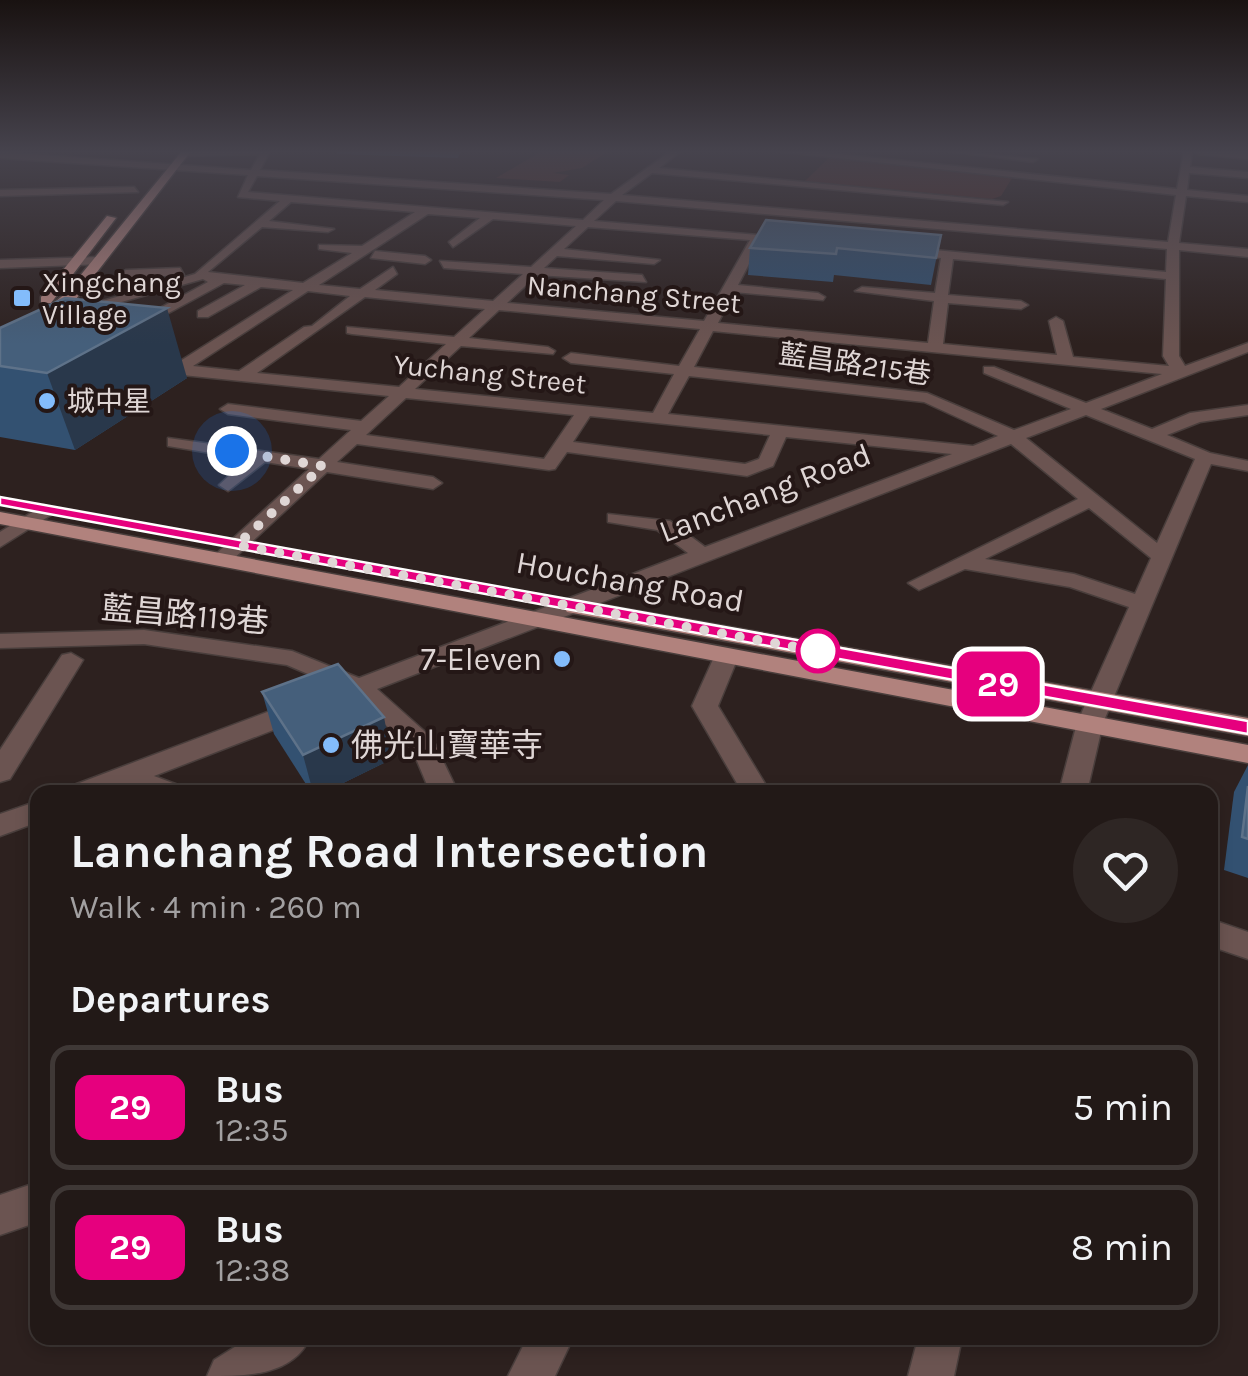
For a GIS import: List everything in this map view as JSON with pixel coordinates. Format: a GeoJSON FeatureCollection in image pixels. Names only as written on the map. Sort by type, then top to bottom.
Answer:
{"type":"FeatureCollection","features":[{"type":"Feature","properties":{"kind":"main road"},"geometry":{"type":"LineString","coordinates":[[6,350],[113,215]]}},
{"type":"Feature","properties":{"kind":"main road"},"geometry":{"type":"LineString","coordinates":[[6,350],[55,313],[136,215]]}},
{"type":"Feature","properties":{"kind":"main road","name":"Houchang Road"},"geometry":{"type":"LineString","coordinates":[[0,502],[35,517]]}},
{"type":"Feature","properties":{"kind":"main road","name":"Houchang Road"},"geometry":{"type":"LineString","coordinates":[[0,518],[35,517],[569,606],[1095,713],[1248,754]]}},
{"type":"Feature","properties":{"kind":"main road","name":"Houchang Road"},"geometry":{"type":"LineString","coordinates":[[230,552],[727,655],[1095,713],[1248,727]]}},
{"type":"Feature","properties":{"kind":"street"},"geometry":{"type":"LineString","coordinates":[[55,313],[202,273],[268,215]]}},
{"type":"Feature","properties":{"kind":"street"},"geometry":{"type":"LineString","coordinates":[[178,370],[418,215]]}},
{"type":"Feature","properties":{"kind":"street"},"geometry":{"type":"LineString","coordinates":[[454,244],[490,215]]}},
{"type":"Feature","properties":{"kind":"street"},"geometry":{"type":"LineString","coordinates":[[507,215],[812,242]]}},
{"type":"Feature","properties":{"kind":"street"},"geometry":{"type":"LineString","coordinates":[[230,552],[593,215]]}},
{"type":"Feature","properties":{"kind":"street"},"geometry":{"type":"LineString","coordinates":[[792,240],[809,215]]}},
{"type":"Feature","properties":{"kind":"street"},"geometry":{"type":"LineString","coordinates":[[870,215],[1248,250]]}},
{"type":"Feature","properties":{"kind":"street"},"geometry":{"type":"LineString","coordinates":[[998,227],[1000,215]]}},
{"type":"Feature","properties":{"kind":"street"},"geometry":{"type":"LineString","coordinates":[[1179,215],[1173,242],[1171,356],[1180,371]]}},
{"type":"Feature","properties":{"kind":"street"},"geometry":{"type":"LineString","coordinates":[[494,234],[517,216]]}},
{"type":"Feature","properties":{"kind":"street"},"geometry":{"type":"LineString","coordinates":[[260,222],[328,229]]}},
{"type":"Feature","properties":{"kind":"street"},"geometry":{"type":"LineString","coordinates":[[628,249],[646,227]]}},
{"type":"Feature","properties":{"kind":"street"},"geometry":{"type":"LineString","coordinates":[[658,418],[758,237]]}},
{"type":"Feature","properties":{"kind":"street"},"geometry":{"type":"LineString","coordinates":[[378,240],[426,245]]}},
{"type":"Feature","properties":{"kind":"street"},"geometry":{"type":"LineString","coordinates":[[323,248],[425,260]]}},
{"type":"Feature","properties":{"kind":"street"},"geometry":{"type":"LineString","coordinates":[[889,250],[1172,276]]}},
{"type":"Feature","properties":{"kind":"street"},"geometry":{"type":"LineString","coordinates":[[553,252],[654,260]]}},
{"type":"Feature","properties":{"kind":"street"},"geometry":{"type":"LineString","coordinates":[[935,348],[947,255]]}},
{"type":"Feature","properties":{"kind":"street"},"geometry":{"type":"LineString","coordinates":[[0,264],[99,261]]}},
{"type":"Feature","properties":{"kind":"street"},"geometry":{"type":"LineString","coordinates":[[444,264],[642,280]]}},
{"type":"Feature","properties":{"kind":"street"},"geometry":{"type":"LineString","coordinates":[[242,376],[393,271]]}},
{"type":"Feature","properties":{"kind":"street"},"geometry":{"type":"LineString","coordinates":[[126,274],[202,273]]}},
{"type":"Feature","properties":{"kind":"street","name":"Nanchang Street"},"geometry":{"type":"LineString","coordinates":[[202,273],[260,283],[1180,371]]}},
{"type":"Feature","properties":{"kind":"street"},"geometry":{"type":"LineString","coordinates":[[126,332],[222,279]]}},
{"type":"Feature","properties":{"kind":"street"},"geometry":{"type":"LineString","coordinates":[[203,314],[260,283]]}},
{"type":"Feature","properties":{"kind":"street"},"geometry":{"type":"LineString","coordinates":[[855,311],[864,287],[1021,305]]}},
{"type":"Feature","properties":{"kind":"street"},"geometry":{"type":"LineString","coordinates":[[730,288],[818,297]]}},
{"type":"Feature","properties":{"kind":"street"},"geometry":{"type":"LineString","coordinates":[[396,314],[416,298]]}},
{"type":"Feature","properties":{"kind":"street"},"geometry":{"type":"LineString","coordinates":[[1056,321],[1066,360]]}},
{"type":"Feature","properties":{"kind":"street"},"geometry":{"type":"LineString","coordinates":[[352,330],[548,351]]}},
{"type":"Feature","properties":{"kind":"street","name":"Lanchang Road"},"geometry":{"type":"LineString","coordinates":[[102,785],[1248,347]]}},
{"type":"Feature","properties":{"kind":"street","name":"藍昌路215巷"},"geometry":{"type":"LineString","coordinates":[[571,358],[927,398],[1012,436],[1162,557]]}},
{"type":"Feature","properties":{"kind":"street","name":"Yuchang Street"},"geometry":{"type":"LineString","coordinates":[[128,364],[974,450]]}},
{"type":"Feature","properties":{"kind":"street"},"geometry":{"type":"LineString","coordinates":[[988,370],[1206,456],[1248,466]]}},
{"type":"Feature","properties":{"kind":"street"},"geometry":{"type":"LineString","coordinates":[[228,409],[549,464],[585,411]]}},
{"type":"Feature","properties":{"kind":"street"},"geometry":{"type":"LineString","coordinates":[[1153,435],[1196,417],[1248,410]]}},
{"type":"Feature","properties":{"kind":"street"},"geometry":{"type":"LineString","coordinates":[[561,446],[747,470],[767,462],[780,431]]}},
{"type":"Feature","properties":{"kind":"street"},"geometry":{"type":"LineString","coordinates":[[174,442],[432,483]]}},
{"type":"Feature","properties":{"kind":"street"},"geometry":{"type":"LineString","coordinates":[[228,485],[261,456]]}},
{"type":"Feature","properties":{"kind":"street"},"geometry":{"type":"LineString","coordinates":[[1076,785],[1095,713],[1206,456]]}},
{"type":"Feature","properties":{"kind":"street"},"geometry":{"type":"LineString","coordinates":[[919,583],[1093,499]]}},
{"type":"Feature","properties":{"kind":"street"},"geometry":{"type":"LineString","coordinates":[[0,541],[35,517]]}},
{"type":"Feature","properties":{"kind":"street"},"geometry":{"type":"LineString","coordinates":[[615,518],[662,524],[703,554]]}},
{"type":"Feature","properties":{"kind":"street"},"geometry":{"type":"LineString","coordinates":[[963,562],[1074,582],[1142,604]]}},
{"type":"Feature","properties":{"kind":"street","name":"藍昌路119巷"},"geometry":{"type":"LineString","coordinates":[[0,641],[144,638],[292,658],[359,687],[423,744],[441,785]]}},
{"type":"Feature","properties":{"kind":"street"},"geometry":{"type":"LineString","coordinates":[[727,655],[705,706],[752,785]]}},
{"type":"Feature","properties":{"kind":"street"},"geometry":{"type":"LineString","coordinates":[[0,772],[71,660]]}},
{"type":"Feature","properties":{"kind":"street"},"geometry":{"type":"LineString","coordinates":[[126,776],[150,785]]}},
{"type":"Feature","properties":{"kind":"street"},"geometry":{"type":"LineString","coordinates":[[0,825],[30,813]]}},
{"type":"Feature","properties":{"kind":"street"},"geometry":{"type":"LineString","coordinates":[[1218,935],[1248,946]]}},
{"type":"Feature","properties":{"kind":"street"},"geometry":{"type":"LineString","coordinates":[[0,1216],[30,1205]]}},
{"type":"Feature","properties":{"kind":"street"},"geometry":{"type":"LineString","coordinates":[[230,1376],[277,1345]]}},
{"type":"Feature","properties":{"kind":"street"},"geometry":{"type":"LineString","coordinates":[[531,1376],[547,1345]]}},
{"type":"Feature","properties":{"kind":"street"},"geometry":{"type":"LineString","coordinates":[[931,1376],[938,1345]]}},
{"type":"Feature","properties":{"kind":"building"},"geometry":{"type":"Polygon","coordinates":[[[766,220],[941,235],[936,258],[837,248],[836,254],[750,248],[766,220]]]}},
{"type":"Feature","properties":{"kind":"building"},"geometry":{"type":"Polygon","coordinates":[[[65,298],[167,308],[47,373],[0,366],[0,328],[65,298]]]}},
{"type":"Feature","properties":{"kind":"building"},"geometry":{"type":"Polygon","coordinates":[[[338,664],[384,717],[303,755],[262,692],[338,664]]]}},
{"type":"Feature","properties":{"kind":"building"},"geometry":{"type":"Polygon","coordinates":[[[1248,786],[1248,839],[1242,837],[1248,786]]]}},
{"type":"Feature","properties":{"kind":"bus line","name":"29"},"geometry":{"type":"LineString","coordinates":[[0,502],[1248,727]]}},
{"type":"Feature","properties":{"kind":"place","name":"Xingchang Village"},"geometry":{"type":"Point","coordinates":[22,298]}},
{"type":"Feature","properties":{"kind":"place","name":"城中星"},"geometry":{"type":"Point","coordinates":[47,401]}},
{"type":"Feature","properties":{"kind":"place","name":"7-Eleven"},"geometry":{"type":"Point","coordinates":[562,659]}},
{"type":"Feature","properties":{"kind":"place","name":"佛光山寶華寺"},"geometry":{"type":"Point","coordinates":[331,745]}},
{"type":"Feature","properties":{"kind":"route"},"geometry":{"type":"LineString","coordinates":[[232,451],[323,466],[237,545],[818,651]]}}]}
